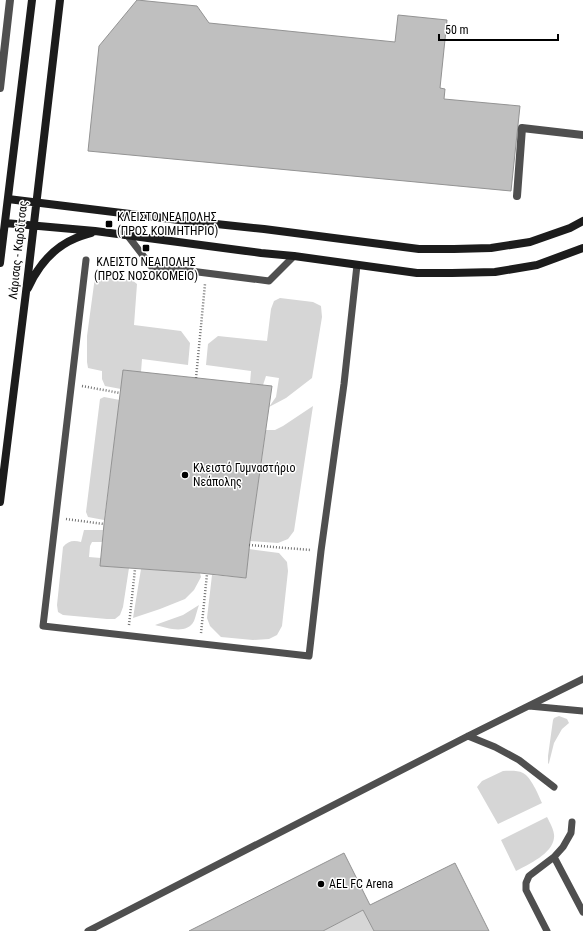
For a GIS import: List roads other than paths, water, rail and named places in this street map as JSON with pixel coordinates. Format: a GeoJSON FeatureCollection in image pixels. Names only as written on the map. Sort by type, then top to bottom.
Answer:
{"type":"FeatureCollection","features":[{"type":"Feature","properties":{"kind":"street"},"geometry":{"type":"LineString","coordinates":[[0,88],[10,0]]}},
{"type":"Feature","properties":{"kind":"street","name":"Λάρισας - Καρδίτσας"},"geometry":{"type":"LineString","coordinates":[[0,263],[32,0]]}},
{"type":"Feature","properties":{"kind":"street","name":"Λάρισας - Καρδίτσας"},"geometry":{"type":"LineString","coordinates":[[0,502],[60,0]]}},
{"type":"Feature","properties":{"kind":"street"},"geometry":{"type":"LineString","coordinates":[[516,196],[522,128],[583,135]]}},
{"type":"Feature","properties":{"kind":"street"},"geometry":{"type":"LineString","coordinates":[[8,199],[419,249],[454,250],[491,248],[530,242],[570,228],[583,221]]}},
{"type":"Feature","properties":{"kind":"street"},"geometry":{"type":"LineString","coordinates":[[5,223],[95,231],[417,273],[452,274],[495,272],[537,265],[583,248]]}},
{"type":"Feature","properties":{"kind":"street"},"geometry":{"type":"LineString","coordinates":[[26,292],[42,264],[58,248],[75,238],[95,231]]}},
{"type":"Feature","properties":{"kind":"lane"},"geometry":{"type":"LineString","coordinates":[[128,236],[151,266],[269,281],[294,256]]}},
{"type":"Feature","properties":{"kind":"lane"},"geometry":{"type":"LineString","coordinates":[[86,260],[43,626],[309,656],[321,551],[344,384],[356,265]]}},
{"type":"Feature","properties":{"kind":"lane"},"geometry":{"type":"LineString","coordinates":[[88,931],[583,678]]}},
{"type":"Feature","properties":{"kind":"lane"},"geometry":{"type":"LineString","coordinates":[[529,706],[583,711]]}},
{"type":"Feature","properties":{"kind":"lane"},"geometry":{"type":"LineString","coordinates":[[468,736],[495,747],[519,760],[554,787]]}},
{"type":"Feature","properties":{"kind":"lane"},"geometry":{"type":"LineString","coordinates":[[547,931],[526,890],[526,883],[529,876],[554,857],[563,847],[571,834],[572,822]]}},
{"type":"Feature","properties":{"kind":"lane"},"geometry":{"type":"LineString","coordinates":[[554,857],[583,912]]}},
{"type":"Feature","properties":{"kind":"place","name":"ΚΛΕΙΣΤΟ ΝΕΑΠΟΛΗΣ (ΠΡΟΣ ΚΟΙΜΗΤΗΡΙΟ)"},"geometry":{"type":"Point","coordinates":[109,224]}},
{"type":"Feature","properties":{"kind":"place","name":"ΚΛΕΙΣΤΟ ΝΕΑΠΟΛΗΣ (ΠΡΟΣ ΝΟΣΟΚΟΜΕΙΟ)"},"geometry":{"type":"Point","coordinates":[146,248]}},
{"type":"Feature","properties":{"kind":"place","name":"Κλειστό Γυμναστήριο Νεάπολης"},"geometry":{"type":"Point","coordinates":[185,475]}},
{"type":"Feature","properties":{"kind":"place","name":"AEL FC Arena"},"geometry":{"type":"Point","coordinates":[321,884]}}]}
